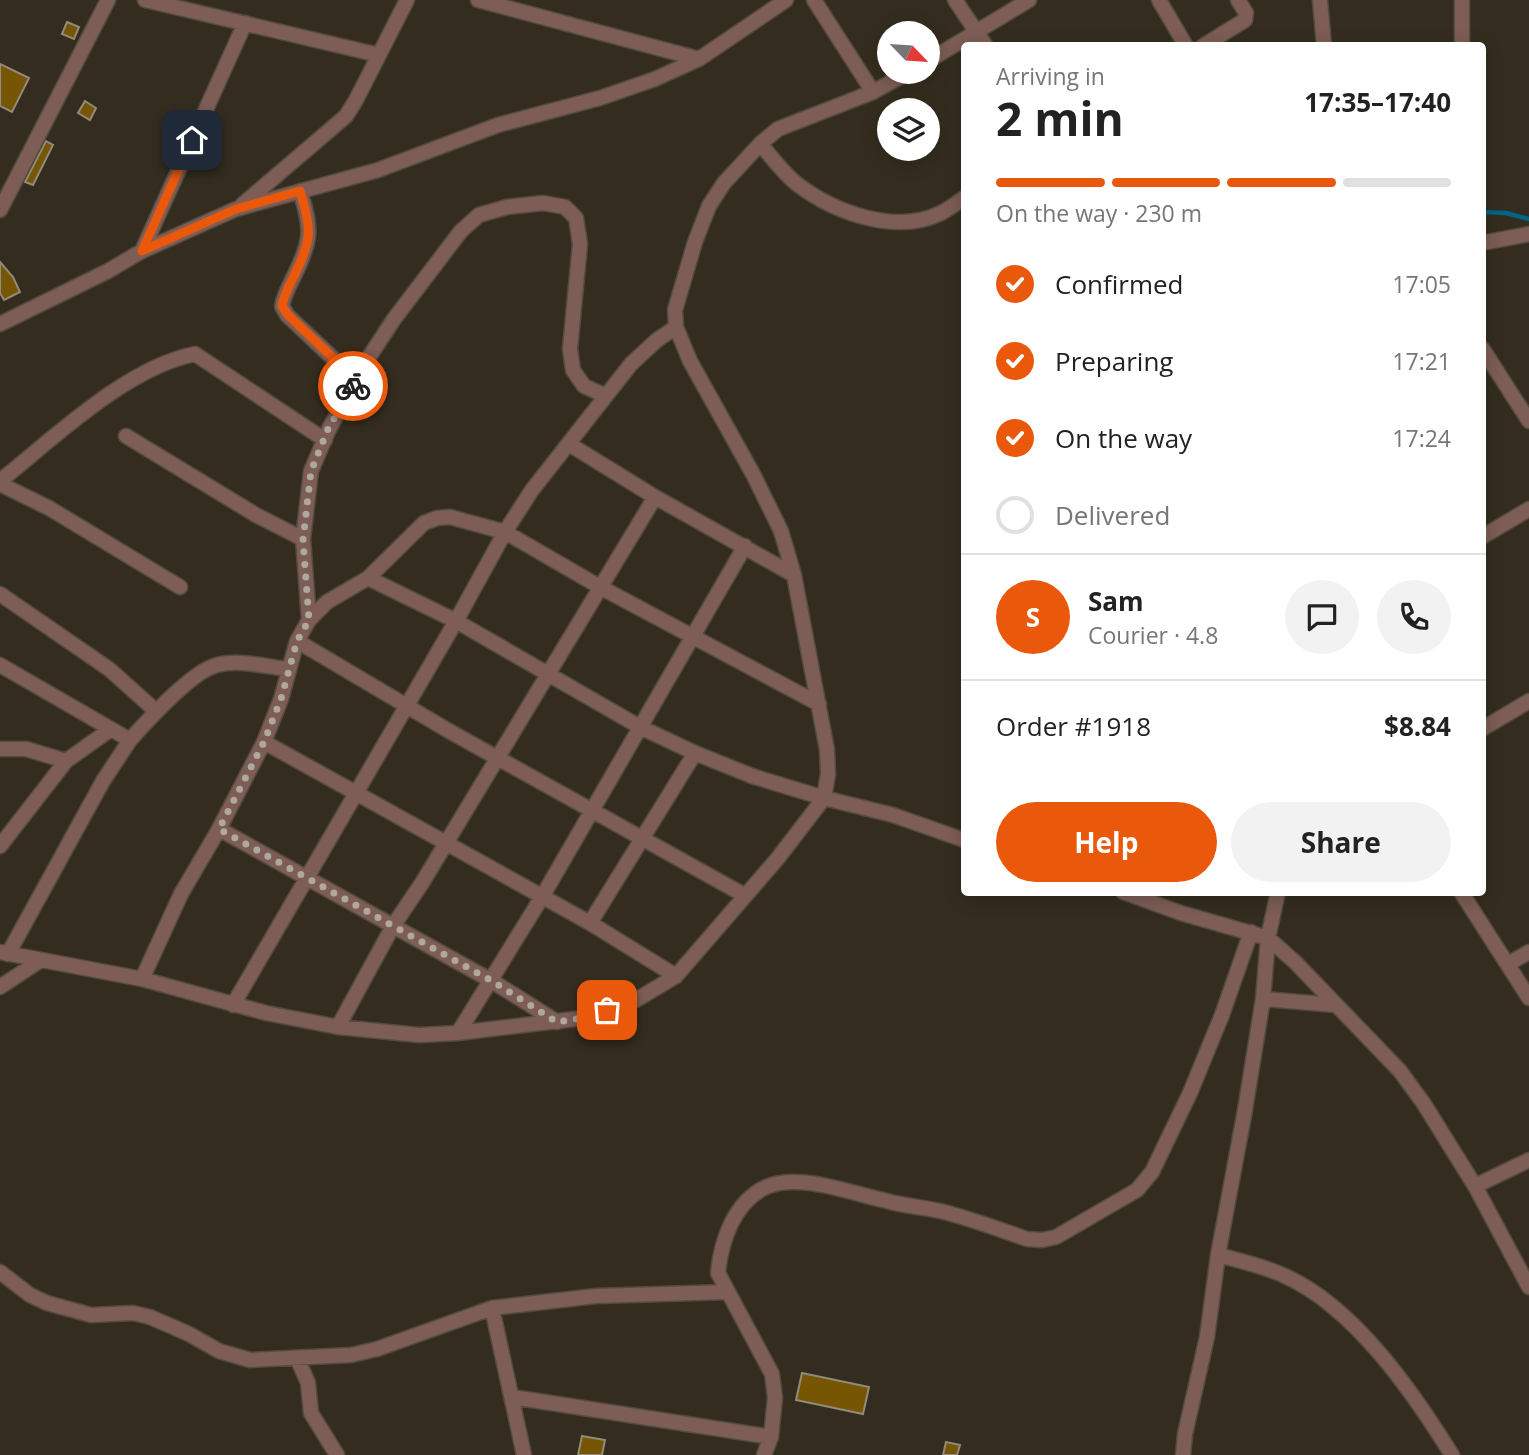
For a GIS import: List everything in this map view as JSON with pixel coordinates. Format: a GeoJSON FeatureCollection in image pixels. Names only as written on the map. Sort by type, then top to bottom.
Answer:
{"type":"FeatureCollection","features":[{"type":"Feature","properties":{"kind":"street"},"geometry":{"type":"LineString","coordinates":[[0,210],[4,194],[108,0]]}},
{"type":"Feature","properties":{"kind":"street"},"geometry":{"type":"LineString","coordinates":[[145,0],[379,55]]}},
{"type":"Feature","properties":{"kind":"street"},"geometry":{"type":"LineString","coordinates":[[236,209],[346,116],[407,0]]}},
{"type":"Feature","properties":{"kind":"street"},"geometry":{"type":"LineString","coordinates":[[478,0],[699,59]]}},
{"type":"Feature","properties":{"kind":"street"},"geometry":{"type":"LineString","coordinates":[[0,324],[108,271],[142,251],[236,209],[378,170],[498,125],[627,90],[699,59],[786,0]]}},
{"type":"Feature","properties":{"kind":"street"},"geometry":{"type":"LineString","coordinates":[[814,0],[873,92]]}},
{"type":"Feature","properties":{"kind":"street"},"geometry":{"type":"LineString","coordinates":[[955,0],[984,42]]}},
{"type":"Feature","properties":{"kind":"street"},"geometry":{"type":"LineString","coordinates":[[940,54],[1029,0]]}},
{"type":"Feature","properties":{"kind":"street"},"geometry":{"type":"LineString","coordinates":[[1159,0],[1184,42]]}},
{"type":"Feature","properties":{"kind":"street"},"geometry":{"type":"LineString","coordinates":[[1209,42],[1245,20],[1246,13],[1238,0]]}},
{"type":"Feature","properties":{"kind":"street"},"geometry":{"type":"LineString","coordinates":[[1320,0],[1324,42]]}},
{"type":"Feature","properties":{"kind":"street"},"geometry":{"type":"LineString","coordinates":[[1462,0],[1462,42]]}},
{"type":"Feature","properties":{"kind":"street"},"geometry":{"type":"LineString","coordinates":[[142,251],[246,23]]}},
{"type":"Feature","properties":{"kind":"street"},"geometry":{"type":"LineString","coordinates":[[289,669],[236,663],[219,664],[207,668],[156,711],[130,740],[103,781],[4,953],[142,979],[233,1005],[338,1027],[419,1035],[583,1018],[636,1000],[676,976],[778,858],[824,798],[828,774],[819,704],[794,575],[781,531],[753,474],[690,361],[676,327],[675,310],[709,206],[724,183],[760,144],[778,129],[801,118],[873,92],[887,84]]}},
{"type":"Feature","properties":{"kind":"street"},"geometry":{"type":"LineString","coordinates":[[760,144],[795,182],[817,198],[856,214],[908,222],[941,213],[961,200]]}},
{"type":"Feature","properties":{"kind":"street"},"geometry":{"type":"LineString","coordinates":[[300,191],[310,229],[307,249],[284,296],[282,306],[288,315],[356,380]]}},
{"type":"Feature","properties":{"kind":"street"},"geometry":{"type":"LineString","coordinates":[[309,620],[303,540],[311,471],[356,380],[394,319],[461,232],[479,215],[507,207],[543,203],[565,207],[576,218],[580,244],[570,349],[573,370],[584,386],[606,396]]}},
{"type":"Feature","properties":{"kind":"street"},"geometry":{"type":"LineString","coordinates":[[1486,242],[1529,234]]}},
{"type":"Feature","properties":{"kind":"street"},"geometry":{"type":"LineString","coordinates":[[233,1005],[505,532],[532,490],[631,364],[676,327]]}},
{"type":"Feature","properties":{"kind":"street"},"geometry":{"type":"LineString","coordinates":[[180,587],[49,508],[0,483],[85,410],[170,361],[195,354],[325,439]]}},
{"type":"Feature","properties":{"kind":"street"},"geometry":{"type":"LineString","coordinates":[[1486,354],[1529,421]]}},
{"type":"Feature","properties":{"kind":"street"},"geometry":{"type":"LineString","coordinates":[[126,436],[256,515],[303,540]]}},
{"type":"Feature","properties":{"kind":"street"},"geometry":{"type":"LineString","coordinates":[[569,444],[655,497],[794,575]]}},
{"type":"Feature","properties":{"kind":"street"},"geometry":{"type":"LineString","coordinates":[[338,1027],[393,926],[447,842],[655,497]]}},
{"type":"Feature","properties":{"kind":"street"},"geometry":{"type":"LineString","coordinates":[[1486,535],[1529,509]]}},
{"type":"Feature","properties":{"kind":"street"},"geometry":{"type":"LineString","coordinates":[[142,979],[181,894],[219,829],[264,742],[281,699],[297,641],[309,620],[327,602],[368,578],[424,523],[450,517],[505,532],[691,637],[819,704]]}},
{"type":"Feature","properties":{"kind":"street"},"geometry":{"type":"LineString","coordinates":[[458,1033],[542,897],[745,546]]}},
{"type":"Feature","properties":{"kind":"street"},"geometry":{"type":"LineString","coordinates":[[368,578],[456,621],[640,727],[695,753],[752,776],[893,816],[961,839]]}},
{"type":"Feature","properties":{"kind":"street"},"geometry":{"type":"LineString","coordinates":[[0,594],[109,669],[156,711]]}},
{"type":"Feature","properties":{"kind":"street"},"geometry":{"type":"LineString","coordinates":[[297,641],[405,706],[744,895]]}},
{"type":"Feature","properties":{"kind":"street"},"geometry":{"type":"LineString","coordinates":[[0,665],[130,740]]}},
{"type":"Feature","properties":{"kind":"street"},"geometry":{"type":"LineString","coordinates":[[1486,727],[1529,701]]}},
{"type":"Feature","properties":{"kind":"street"},"geometry":{"type":"LineString","coordinates":[[0,846],[66,761],[111,729]]}},
{"type":"Feature","properties":{"kind":"street"},"geometry":{"type":"LineString","coordinates":[[264,742],[590,923],[676,976]]}},
{"type":"Feature","properties":{"kind":"street"},"geometry":{"type":"LineString","coordinates":[[0,749],[26,750],[66,761]]}},
{"type":"Feature","properties":{"kind":"street"},"geometry":{"type":"LineString","coordinates":[[590,923],[695,753]]}},
{"type":"Feature","properties":{"kind":"street"},"geometry":{"type":"LineString","coordinates":[[219,829],[492,981],[557,1022]]}},
{"type":"Feature","properties":{"kind":"street"},"geometry":{"type":"LineString","coordinates":[[1134,896],[1181,913],[1268,938],[1400,1071],[1475,1186],[1529,1287]]}},
{"type":"Feature","properties":{"kind":"street"},"geometry":{"type":"LineString","coordinates":[[1183,1455],[1185,1434],[1207,1337],[1218,1255],[1263,999],[1268,938],[1277,896]]}},
{"type":"Feature","properties":{"kind":"street"},"geometry":{"type":"LineString","coordinates":[[1464,896],[1529,998]]}},
{"type":"Feature","properties":{"kind":"street"},"geometry":{"type":"LineString","coordinates":[[764,1455],[771,1437],[775,1398],[772,1374],[718,1273],[727,1233],[752,1196],[768,1186],[797,1182],[938,1211],[1027,1239],[1056,1237],[1137,1190],[1152,1172],[1190,1093],[1222,1015],[1251,932]]}},
{"type":"Feature","properties":{"kind":"street"},"geometry":{"type":"LineString","coordinates":[[1508,964],[1529,952]]}},
{"type":"Feature","properties":{"kind":"street"},"geometry":{"type":"LineString","coordinates":[[0,987],[41,960]]}},
{"type":"Feature","properties":{"kind":"street"},"geometry":{"type":"LineString","coordinates":[[1263,999],[1335,1005]]}},
{"type":"Feature","properties":{"kind":"street"},"geometry":{"type":"LineString","coordinates":[[1475,1186],[1529,1160]]}},
{"type":"Feature","properties":{"kind":"street"},"geometry":{"type":"LineString","coordinates":[[1218,1255],[1285,1276],[1318,1295],[1354,1326],[1396,1375],[1423,1408],[1452,1455]]}},
{"type":"Feature","properties":{"kind":"street"},"geometry":{"type":"LineString","coordinates":[[0,1272],[30,1295],[70,1311],[91,1315],[133,1313],[150,1317],[234,1357],[250,1360],[298,1360],[351,1355],[377,1349],[492,1308],[596,1296],[727,1292]]}},
{"type":"Feature","properties":{"kind":"street"},"geometry":{"type":"LineString","coordinates":[[492,1308],[524,1455]]}},
{"type":"Feature","properties":{"kind":"street"},"geometry":{"type":"LineString","coordinates":[[298,1360],[308,1383],[312,1413],[337,1455]]}},
{"type":"Feature","properties":{"kind":"street"},"geometry":{"type":"LineString","coordinates":[[512,1397],[771,1437]]}},
{"type":"Feature","properties":{"kind":"building"},"geometry":{"type":"Polygon","coordinates":[[[67,22],[79,27],[74,39],[62,34],[67,22]]]}},
{"type":"Feature","properties":{"kind":"building"},"geometry":{"type":"Polygon","coordinates":[[[0,64],[29,78],[12,112],[0,106],[0,64]]]}},
{"type":"Feature","properties":{"kind":"building"},"geometry":{"type":"Polygon","coordinates":[[[85,101],[96,108],[90,120],[78,113],[85,101]]]}},
{"type":"Feature","properties":{"kind":"building"},"geometry":{"type":"Polygon","coordinates":[[[46,141],[53,145],[33,185],[25,182],[46,141]]]}},
{"type":"Feature","properties":{"kind":"building"},"geometry":{"type":"Polygon","coordinates":[[[0,262],[13,277],[20,292],[4,300],[0,293],[0,262]]]}},
{"type":"Feature","properties":{"kind":"building"},"geometry":{"type":"Polygon","coordinates":[[[802,1373],[869,1387],[863,1414],[796,1400],[802,1373]]]}},
{"type":"Feature","properties":{"kind":"building"},"geometry":{"type":"Polygon","coordinates":[[[582,1436],[605,1440],[602,1455],[578,1455],[582,1436]]]}},
{"type":"Feature","properties":{"kind":"building"},"geometry":{"type":"Polygon","coordinates":[[[946,1442],[960,1445],[957,1455],[943,1455],[946,1442]]]}},
{"type":"Feature","properties":{"kind":"waterway"},"geometry":{"type":"LineString","coordinates":[[1486,212],[1506,213],[1529,219]]}},
{"type":"Feature","properties":{"kind":"way so far"},"geometry":{"type":"LineString","coordinates":[[353,386],[328,429],[311,471],[303,540],[309,620],[297,641],[281,699],[264,742],[219,829],[492,981],[557,1022],[583,1018],[607,1010]]}},
{"type":"Feature","properties":{"kind":"route"},"geometry":{"type":"LineString","coordinates":[[192,140],[142,251],[236,209],[300,191],[310,229],[307,249],[284,296],[282,306],[288,315],[356,380],[353,386]]}}]}
